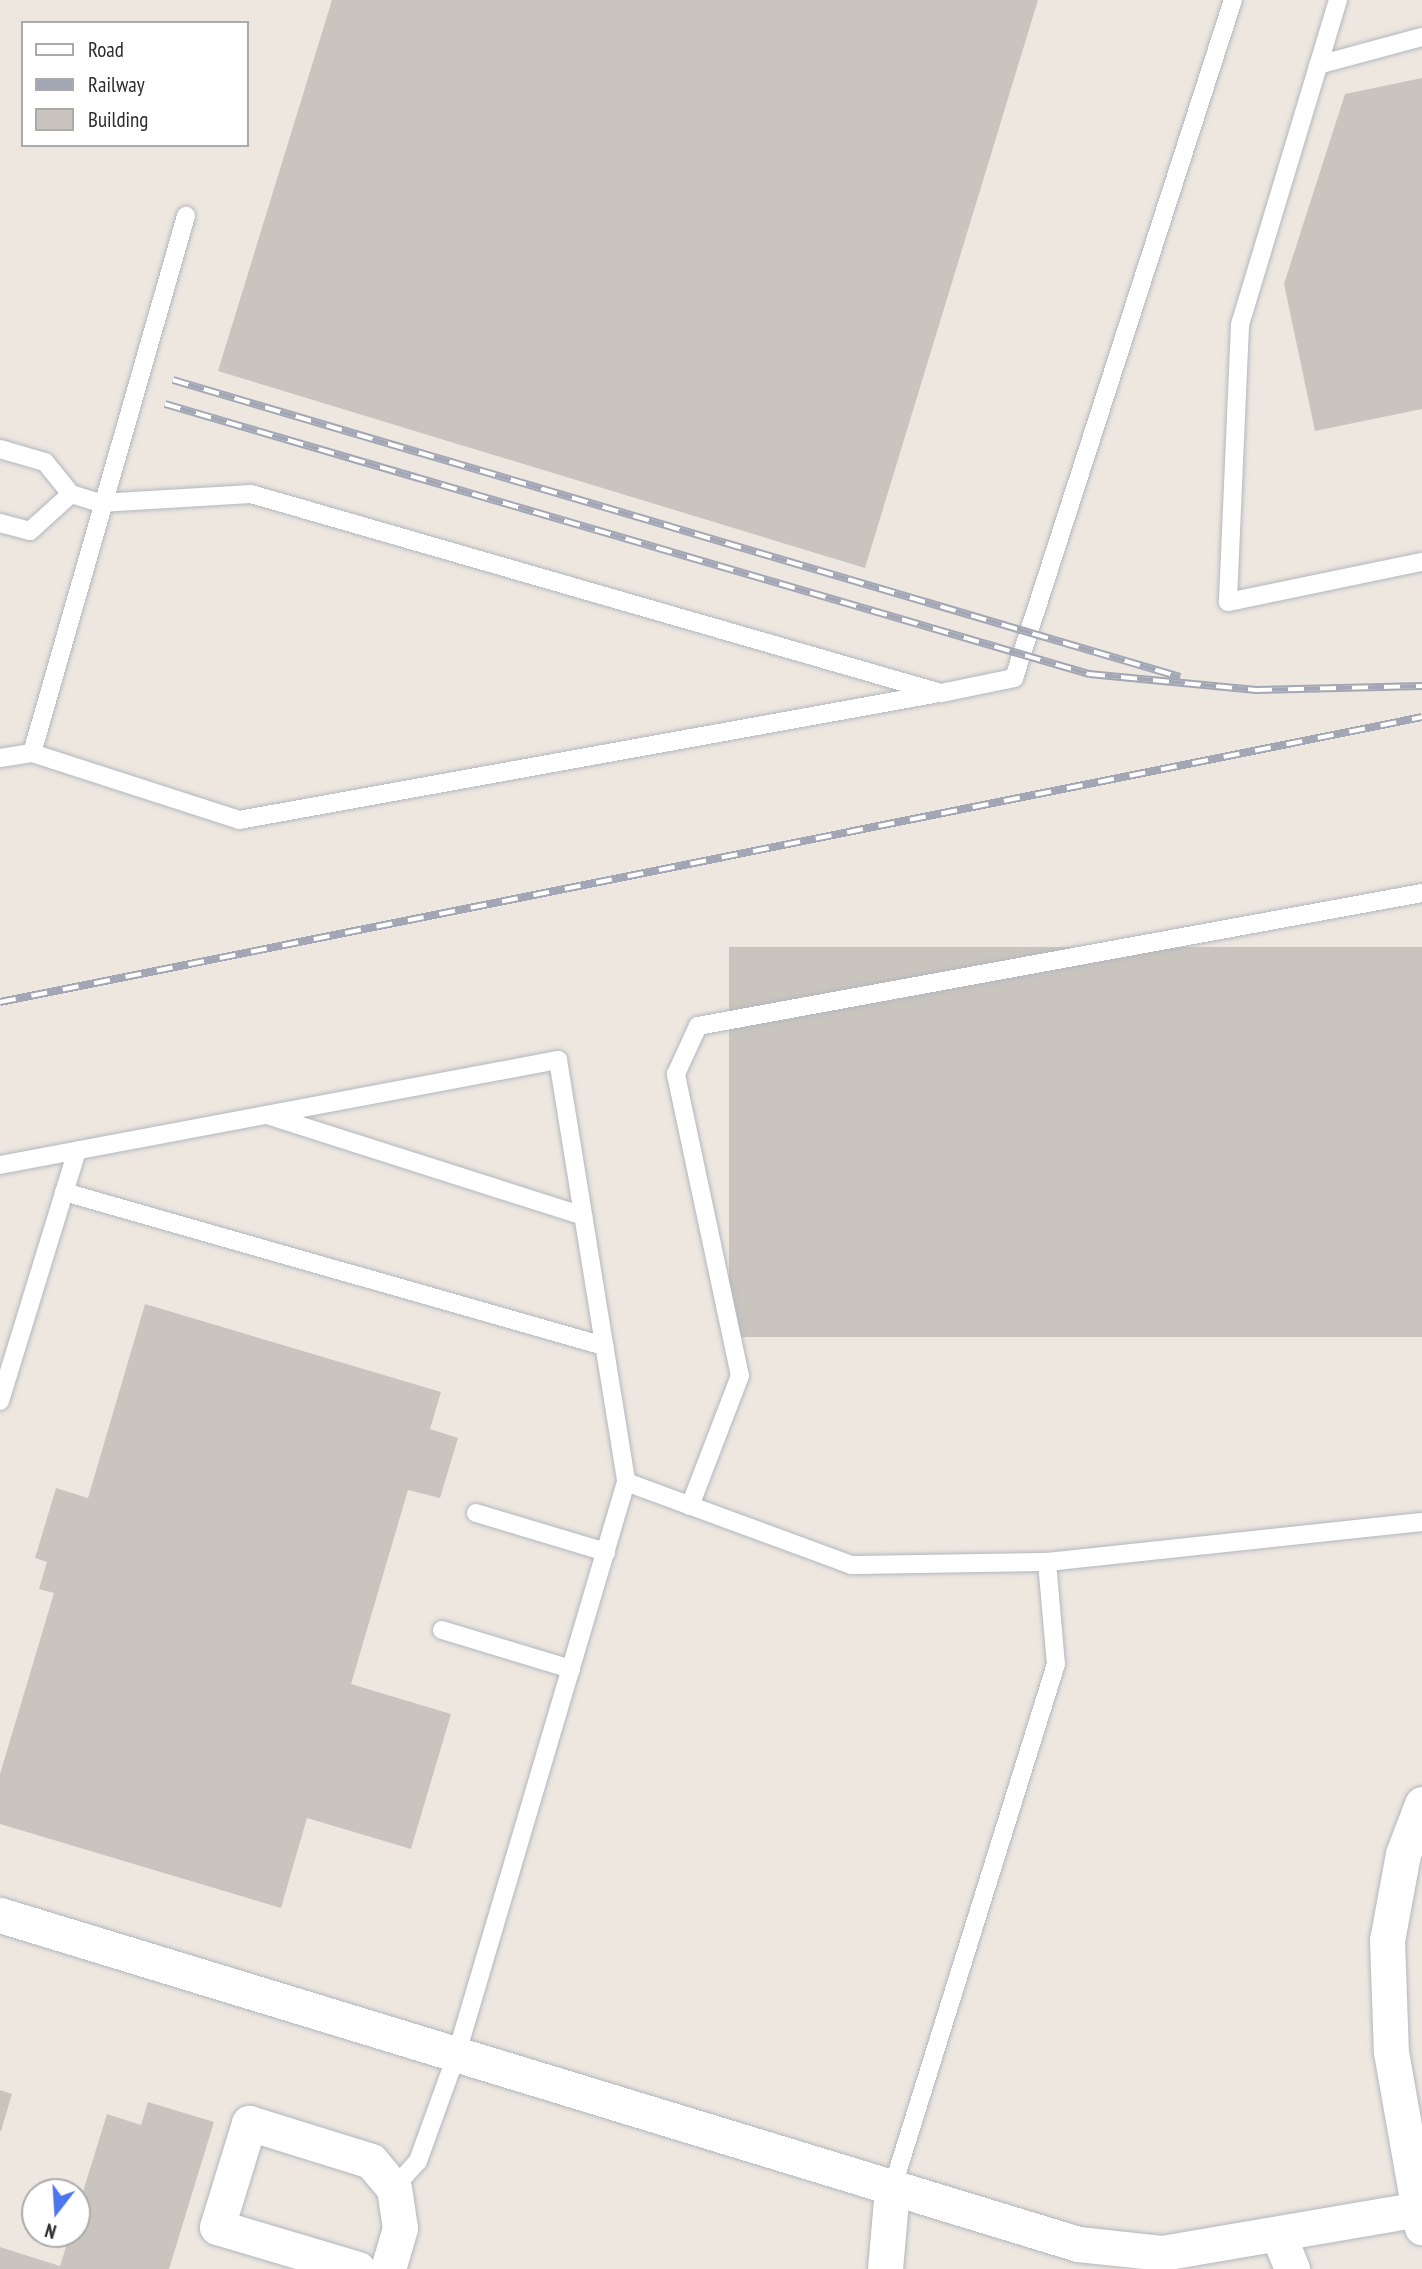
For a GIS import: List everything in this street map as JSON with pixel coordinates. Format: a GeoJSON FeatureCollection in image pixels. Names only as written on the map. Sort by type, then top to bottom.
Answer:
{"type":"FeatureCollection","features":[{"type":"Feature","properties":{"kind":"street"},"geometry":{"type":"LineString","coordinates":[[0,1915],[892,2189],[1090,2246],[1162,2253],[1278,2234],[1420,2218],[1391,2052],[1387,1940],[1403,1854],[1422,1804]]}},
{"type":"Feature","properties":{"kind":"street"},"geometry":{"type":"LineString","coordinates":[[358,2269],[217,2227],[249,2123],[372,2161],[394,2188],[400,2228],[388,2269]]}},
{"type":"Feature","properties":{"kind":"street"},"geometry":{"type":"LineString","coordinates":[[885,2269],[892,2189]]}},
{"type":"Feature","properties":{"kind":"street"},"geometry":{"type":"LineString","coordinates":[[1278,2234],[1292,2269]]}},
{"type":"Feature","properties":{"kind":"lane"},"geometry":{"type":"LineString","coordinates":[[0,758],[32,753],[239,820],[1014,678],[1233,0]]}},
{"type":"Feature","properties":{"kind":"lane"},"geometry":{"type":"LineString","coordinates":[[1338,0],[1240,325],[1228,602],[1422,562]]}},
{"type":"Feature","properties":{"kind":"lane"},"geometry":{"type":"LineString","coordinates":[[1318,65],[1422,37]]}},
{"type":"Feature","properties":{"kind":"lane"},"geometry":{"type":"LineString","coordinates":[[32,753],[100,503],[186,216]]}},
{"type":"Feature","properties":{"kind":"lane"},"geometry":{"type":"LineString","coordinates":[[0,449],[46,462],[71,494],[100,503],[251,494],[941,693]]}},
{"type":"Feature","properties":{"kind":"lane"},"geometry":{"type":"LineString","coordinates":[[0,523],[30,531],[71,494]]}},
{"type":"Feature","properties":{"kind":"lane"},"geometry":{"type":"LineString","coordinates":[[690,1506],[740,1376],[676,1074],[698,1026],[1422,893]]}},
{"type":"Feature","properties":{"kind":"lane"},"geometry":{"type":"LineString","coordinates":[[0,1165],[558,1060],[626,1482],[456,2056],[418,2161],[394,2188]]}},
{"type":"Feature","properties":{"kind":"lane"},"geometry":{"type":"LineString","coordinates":[[266,1115],[583,1216]]}},
{"type":"Feature","properties":{"kind":"lane"},"geometry":{"type":"LineString","coordinates":[[0,1401],[76,1151]]}},
{"type":"Feature","properties":{"kind":"lane"},"geometry":{"type":"LineString","coordinates":[[64,1192],[604,1346]]}},
{"type":"Feature","properties":{"kind":"lane"},"geometry":{"type":"LineString","coordinates":[[626,1482],[851,1565],[1047,1562],[1422,1522]]}},
{"type":"Feature","properties":{"kind":"lane"},"geometry":{"type":"LineString","coordinates":[[476,1513],[606,1552]]}},
{"type":"Feature","properties":{"kind":"lane"},"geometry":{"type":"LineString","coordinates":[[892,2189],[1056,1664],[1047,1562]]}},
{"type":"Feature","properties":{"kind":"lane"},"geometry":{"type":"LineString","coordinates":[[442,1630],[571,1669]]}},
{"type":"Feature","properties":{"kind":"building"},"geometry":{"type":"Polygon","coordinates":[[[332,0],[1038,0],[865,568],[218,371],[332,0]]]}},
{"type":"Feature","properties":{"kind":"building"},"geometry":{"type":"Polygon","coordinates":[[[1422,78],[1422,409],[1315,431],[1284,284],[1345,94],[1422,78]]]}},
{"type":"Feature","properties":{"kind":"building"},"geometry":{"type":"Polygon","coordinates":[[[729,947],[1422,947],[1422,1337],[729,1337],[729,947]]]}},
{"type":"Feature","properties":{"kind":"building"},"geometry":{"type":"Polygon","coordinates":[[[145,1304],[441,1392],[430,1429],[458,1438],[440,1498],[408,1490],[351,1684],[451,1714],[411,1849],[307,1818],[281,1908],[0,1824],[0,1774],[54,1593],[39,1589],[47,1562],[35,1558],[56,1488],[88,1498],[145,1304]]]}},
{"type":"Feature","properties":{"kind":"building"},"geometry":{"type":"Polygon","coordinates":[[[0,2090],[12,2094],[1,2131],[0,2131],[0,2090]]]}},
{"type":"Feature","properties":{"kind":"building"},"geometry":{"type":"Polygon","coordinates":[[[148,2102],[214,2122],[169,2269],[0,2269],[0,2247],[60,2266],[66,2248],[91,2248],[91,2178],[87,2178],[107,2114],[141,2125],[148,2102]]]}},
{"type":"Feature","properties":{"kind":"railway"},"geometry":{"type":"LineString","coordinates":[[173,380],[1180,677]]}},
{"type":"Feature","properties":{"kind":"railway"},"geometry":{"type":"LineString","coordinates":[[165,404],[1089,674],[1256,690],[1422,686]]}},
{"type":"Feature","properties":{"kind":"railway"},"geometry":{"type":"LineString","coordinates":[[0,1002],[1422,717]]}}]}
